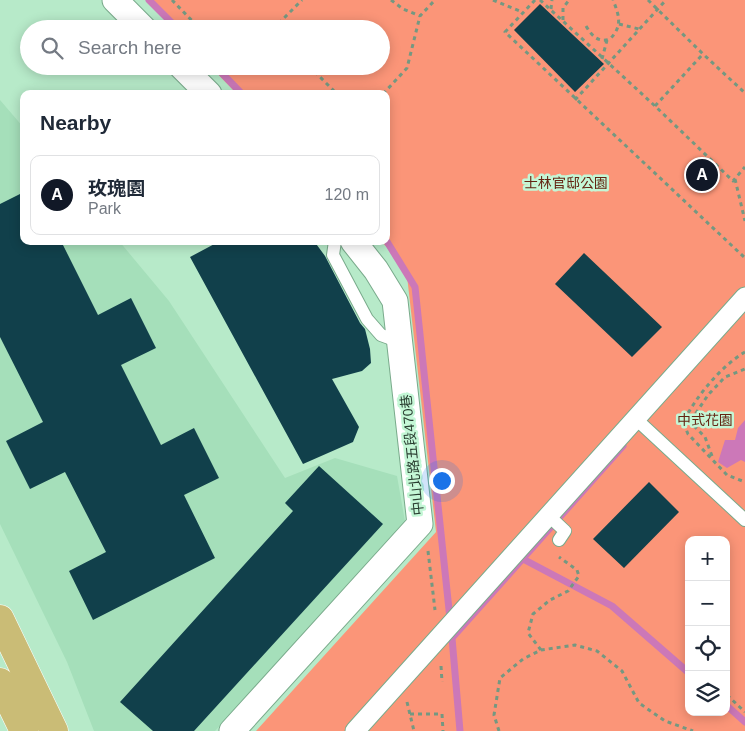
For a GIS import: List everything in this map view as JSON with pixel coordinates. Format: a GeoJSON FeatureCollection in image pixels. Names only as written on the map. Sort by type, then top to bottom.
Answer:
{"type":"FeatureCollection","features":[{"type":"Feature","properties":{"kind":"main road"},"geometry":{"type":"LineString","coordinates":[[0,619],[54,731]]}},
{"type":"Feature","properties":{"kind":"main road"},"geometry":{"type":"LineString","coordinates":[[0,682],[24,731]]}},
{"type":"Feature","properties":{"kind":"street"},"geometry":{"type":"LineString","coordinates":[[115,0],[135,20]]}},
{"type":"Feature","properties":{"kind":"street"},"geometry":{"type":"LineString","coordinates":[[190,75],[205,90]]}},
{"type":"Feature","properties":{"kind":"street","name":"中山北路五段470巷"},"geometry":{"type":"LineString","coordinates":[[232,731],[420,524],[395,301],[376,270],[356,245]]}},
{"type":"Feature","properties":{"kind":"street"},"geometry":{"type":"LineString","coordinates":[[356,731],[745,297]]}},
{"type":"Feature","properties":{"kind":"lane"},"geometry":{"type":"LineString","coordinates":[[334,245],[333,255],[367,319],[381,334],[400,342]]}},
{"type":"Feature","properties":{"kind":"lane"},"geometry":{"type":"LineString","coordinates":[[636,419],[745,520]]}},
{"type":"Feature","properties":{"kind":"lane"},"geometry":{"type":"LineString","coordinates":[[549,516],[565,531],[559,540]]}},
{"type":"Feature","properties":{"kind":"path"},"geometry":{"type":"LineString","coordinates":[[172,0],[191,20]]}},
{"type":"Feature","properties":{"kind":"path"},"geometry":{"type":"LineString","coordinates":[[282,20],[302,0]]}},
{"type":"Feature","properties":{"kind":"path"},"geometry":{"type":"LineString","coordinates":[[391,0],[402,10],[420,16]]}},
{"type":"Feature","properties":{"kind":"path"},"geometry":{"type":"LineString","coordinates":[[387,90],[407,68],[420,16],[436,0]]}},
{"type":"Feature","properties":{"kind":"path"},"geometry":{"type":"LineString","coordinates":[[493,0],[522,12]]}},
{"type":"Feature","properties":{"kind":"path"},"geometry":{"type":"LineString","coordinates":[[535,0],[504,32],[745,258]]}},
{"type":"Feature","properties":{"kind":"path"},"geometry":{"type":"LineString","coordinates":[[540,0],[655,106],[733,182],[745,167]]}},
{"type":"Feature","properties":{"kind":"path"},"geometry":{"type":"LineString","coordinates":[[551,9],[552,0]]}},
{"type":"Feature","properties":{"kind":"path"},"geometry":{"type":"LineString","coordinates":[[563,21],[563,8],[569,0]]}},
{"type":"Feature","properties":{"kind":"path"},"geometry":{"type":"LineString","coordinates":[[602,59],[607,40],[616,33],[619,24],[618,14],[612,0]]}},
{"type":"Feature","properties":{"kind":"path"},"geometry":{"type":"LineString","coordinates":[[648,0],[745,93]]}},
{"type":"Feature","properties":{"kind":"path"},"geometry":{"type":"LineString","coordinates":[[575,100],[666,0]]}},
{"type":"Feature","properties":{"kind":"path"},"geometry":{"type":"LineString","coordinates":[[619,24],[639,29]]}},
{"type":"Feature","properties":{"kind":"path"},"geometry":{"type":"LineString","coordinates":[[586,26],[593,37],[607,40]]}},
{"type":"Feature","properties":{"kind":"path"},"geometry":{"type":"LineString","coordinates":[[655,106],[703,54]]}},
{"type":"Feature","properties":{"kind":"path"},"geometry":{"type":"LineString","coordinates":[[319,75],[333,90]]}},
{"type":"Feature","properties":{"kind":"path"},"geometry":{"type":"LineString","coordinates":[[735,178],[745,221]]}},
{"type":"Feature","properties":{"kind":"path"},"geometry":{"type":"LineString","coordinates":[[745,352],[714,379],[692,405],[683,422],[688,434],[727,475],[745,482]]}},
{"type":"Feature","properties":{"kind":"path"},"geometry":{"type":"LineString","coordinates":[[713,459],[705,437],[695,427],[696,413],[708,395],[725,377],[745,369]]}},
{"type":"Feature","properties":{"kind":"path"},"geometry":{"type":"LineString","coordinates":[[420,524],[426,534],[439,639]]}},
{"type":"Feature","properties":{"kind":"path"},"geometry":{"type":"LineString","coordinates":[[541,650],[528,633],[533,614],[550,600],[568,591],[579,576],[576,570],[550,551],[559,540]]}},
{"type":"Feature","properties":{"kind":"path"},"geometry":{"type":"LineString","coordinates":[[499,731],[494,714],[500,678],[523,659],[541,650],[575,645],[597,651],[622,671],[639,704],[665,721],[693,731]]}},
{"type":"Feature","properties":{"kind":"path"},"geometry":{"type":"LineString","coordinates":[[434,674],[441,667]]}},
{"type":"Feature","properties":{"kind":"path"},"geometry":{"type":"LineString","coordinates":[[414,695],[407,702],[414,731]]}},
{"type":"Feature","properties":{"kind":"path"},"geometry":{"type":"LineString","coordinates":[[730,698],[745,712]]}},
{"type":"Feature","properties":{"kind":"path"},"geometry":{"type":"LineString","coordinates":[[410,714],[442,714],[443,731]]}},
{"type":"Feature","properties":{"kind":"shaded area"},"geometry":{"type":"Polygon","coordinates":[[[0,100],[20,123],[20,245],[122,245],[169,301],[285,478],[335,458],[397,476],[406,527],[215,731],[94,731],[67,662],[0,524],[0,100]]]}},
{"type":"Feature","properties":{"kind":"shaded area"},"geometry":{"type":"Polygon","coordinates":[[[745,420],[745,462],[741,460],[727,468],[718,462],[725,440],[735,440],[738,428],[745,420]]]}},
{"type":"Feature","properties":{"kind":"green space","name":"士林官邸公園"},"geometry":{"type":"Polygon","coordinates":[[[146,0],[745,0],[745,731],[256,731],[436,532],[406,267],[385,245],[390,245],[390,90],[233,90],[219,75],[390,75],[390,20],[165,20],[146,0]]]}},
{"type":"Feature","properties":{"kind":"building"},"geometry":{"type":"Polygon","coordinates":[[[540,4],[604,64],[575,92],[514,30],[540,4]]]}},
{"type":"Feature","properties":{"kind":"building"},"geometry":{"type":"Polygon","coordinates":[[[20,194],[20,245],[63,245],[98,315],[131,298],[156,348],[121,365],[161,445],[194,428],[219,478],[184,495],[215,558],[93,620],[69,571],[106,552],[65,472],[30,489],[6,441],[43,422],[0,337],[0,204],[20,194]]]}},
{"type":"Feature","properties":{"kind":"building"},"geometry":{"type":"Polygon","coordinates":[[[212,245],[317,245],[325,256],[360,323],[365,329],[370,349],[371,363],[362,371],[332,379],[359,427],[353,442],[303,464],[190,257],[212,245]]]}},
{"type":"Feature","properties":{"kind":"building"},"geometry":{"type":"Polygon","coordinates":[[[584,253],[662,327],[632,357],[555,284],[584,253]]]}},
{"type":"Feature","properties":{"kind":"building"},"geometry":{"type":"Polygon","coordinates":[[[319,466],[383,524],[194,731],[153,731],[120,702],[293,511],[285,503],[319,466]]]}},
{"type":"Feature","properties":{"kind":"building"},"geometry":{"type":"Polygon","coordinates":[[[649,482],[679,512],[624,568],[593,539],[649,482]]]}},
{"type":"Feature","properties":{"kind":"waterway"},"geometry":{"type":"LineString","coordinates":[[149,0],[169,20]]}},
{"type":"Feature","properties":{"kind":"waterway"},"geometry":{"type":"LineString","coordinates":[[224,75],[238,90]]}},
{"type":"Feature","properties":{"kind":"waterway"},"geometry":{"type":"LineString","coordinates":[[389,245],[415,287],[460,731]]}},
{"type":"Feature","properties":{"kind":"waterway"},"geometry":{"type":"LineString","coordinates":[[452,638],[623,446]]}},
{"type":"Feature","properties":{"kind":"waterway"},"geometry":{"type":"LineString","coordinates":[[523,559],[612,606],[687,671]]}},
{"type":"Feature","properties":{"kind":"waterway"},"geometry":{"type":"LineString","coordinates":[[730,709],[745,722]]}},
{"type":"Feature","properties":{"kind":"place","name":"玫瑰園"},"geometry":{"type":"Point","coordinates":[702,175]}},
{"type":"Feature","properties":{"kind":"park label","name":"中式花園"},"geometry":{"type":"Point","coordinates":[705,420]}}]}
